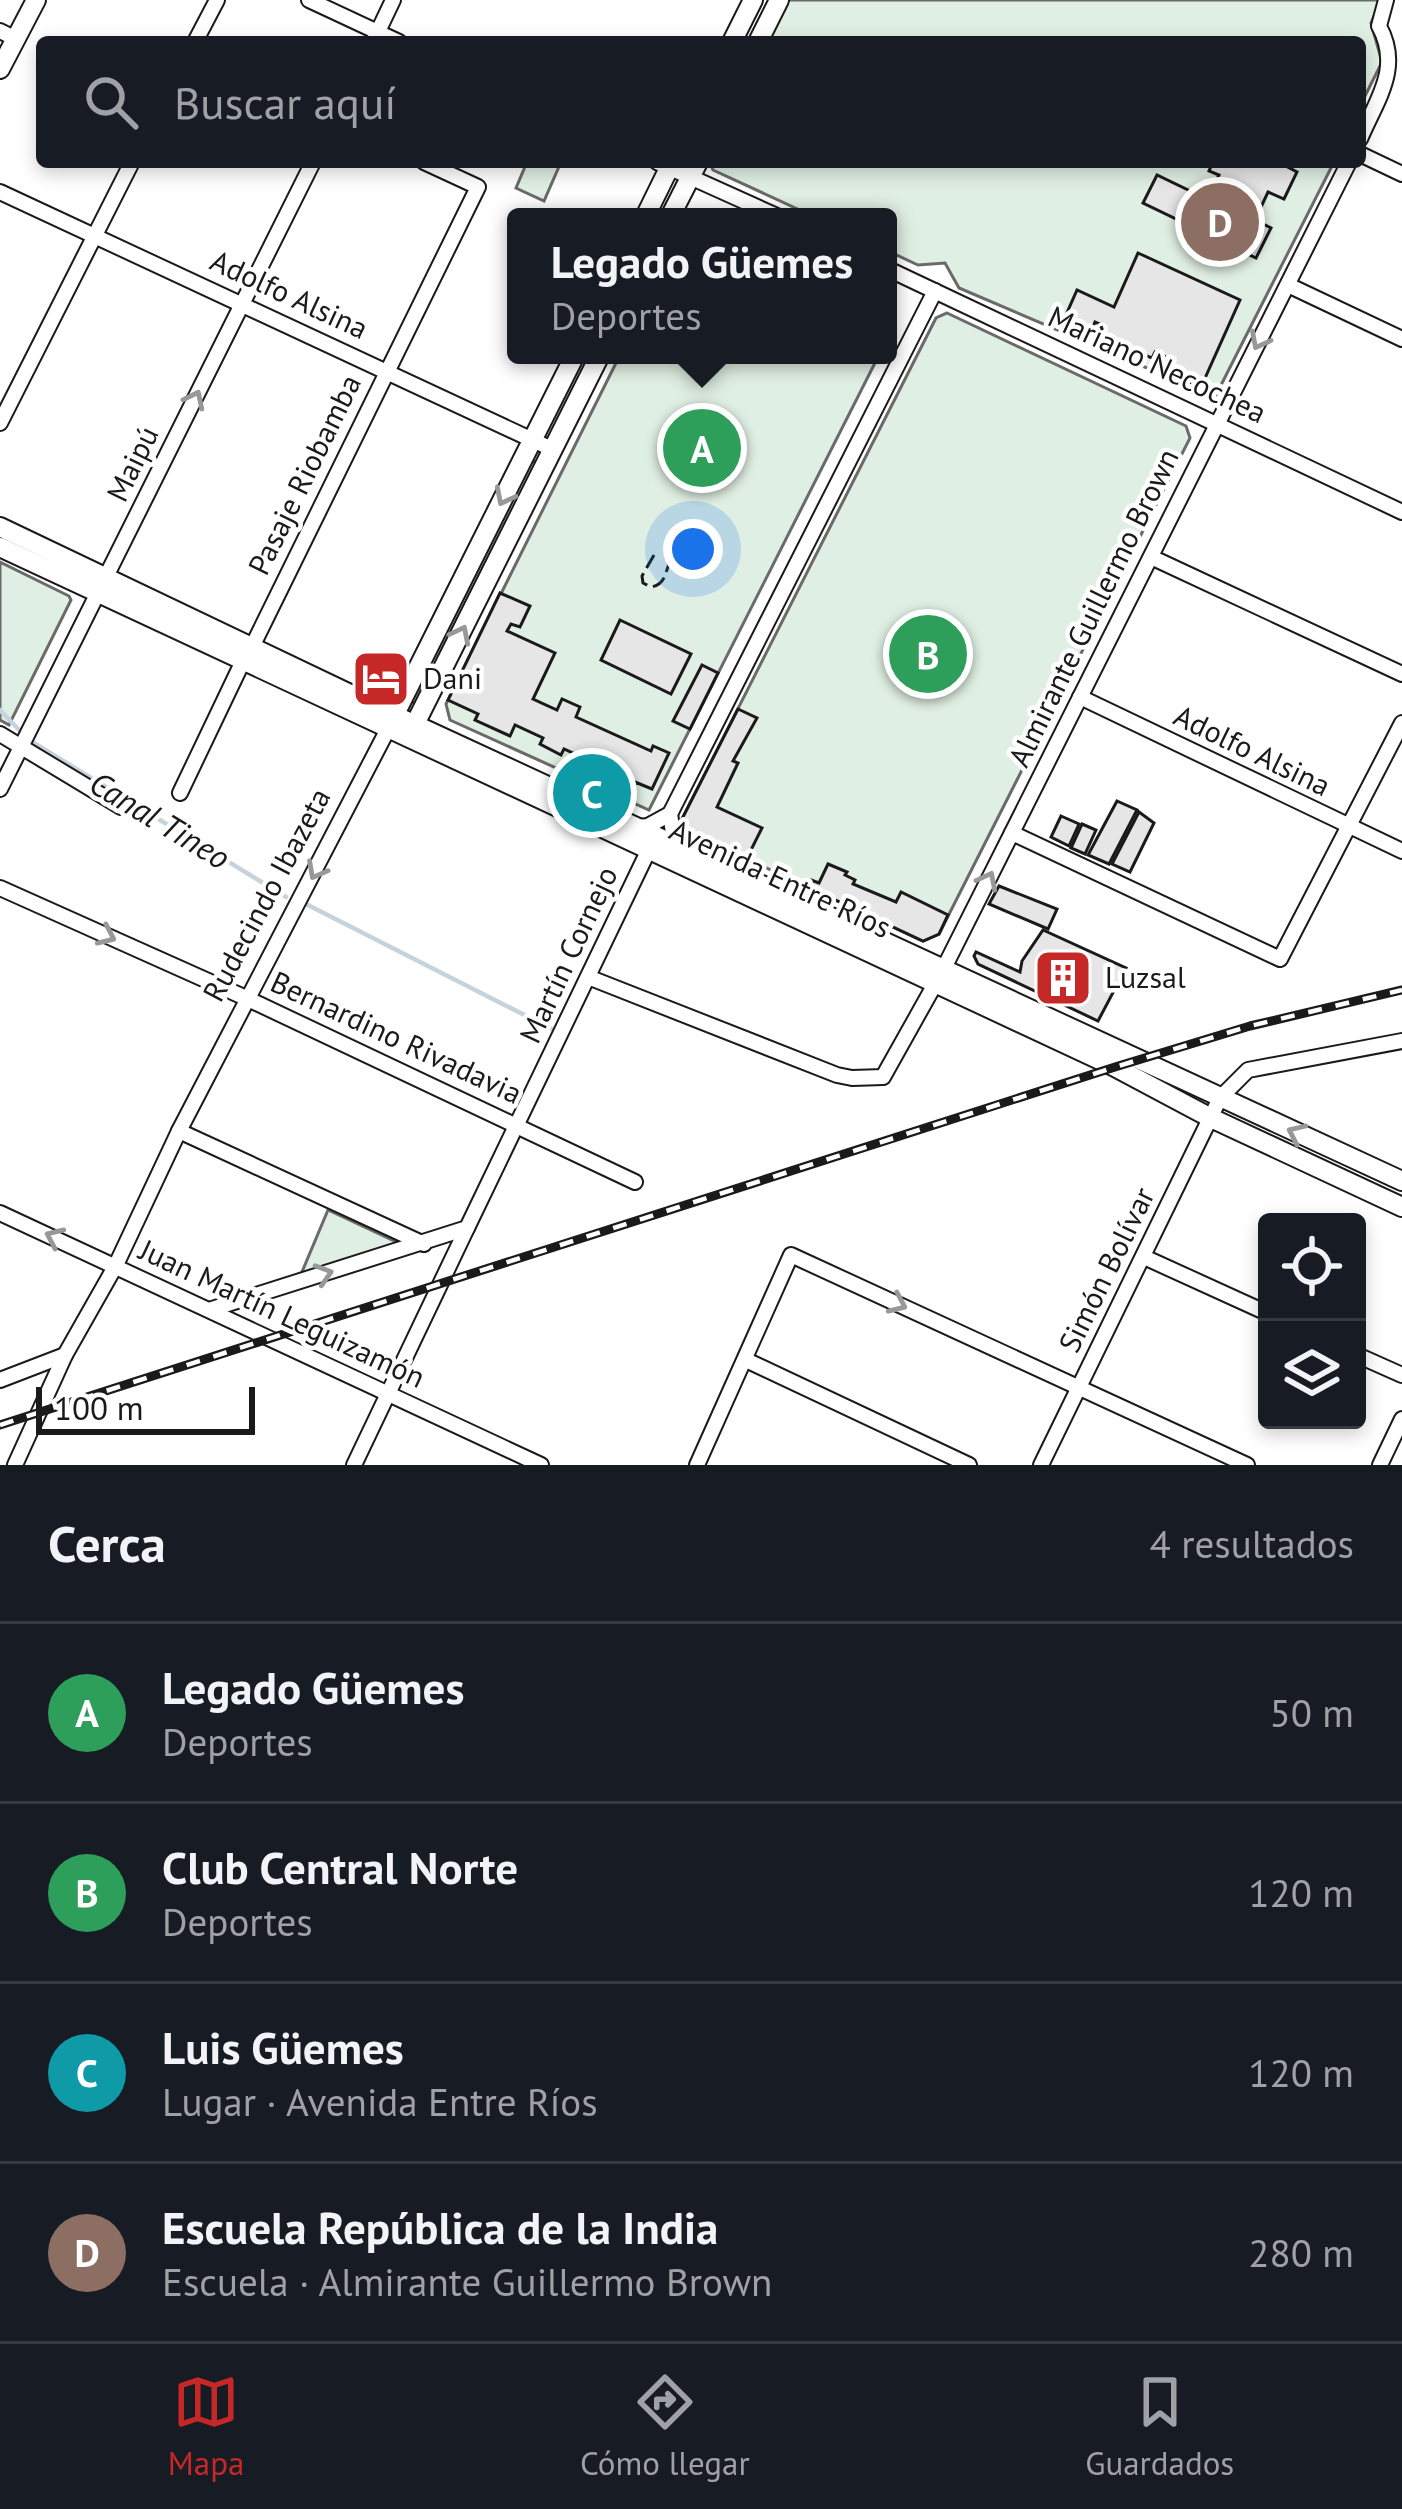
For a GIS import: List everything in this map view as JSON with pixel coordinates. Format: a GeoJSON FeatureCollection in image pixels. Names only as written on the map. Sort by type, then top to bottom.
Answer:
{"type":"FeatureCollection","features":[{"type":"Feature","properties":{"kind":"main road"},"geometry":{"type":"LineString","coordinates":[[0,69],[8,35],[36,0]]}},
{"type":"Feature","properties":{"kind":"main road"},"geometry":{"type":"LineString","coordinates":[[735,36],[753,0]]}},
{"type":"Feature","properties":{"kind":"main road"},"geometry":{"type":"LineString","coordinates":[[761,36],[779,0]]}},
{"type":"Feature","properties":{"kind":"main road"},"geometry":{"type":"LineString","coordinates":[[649,208],[664,168]]}},
{"type":"Feature","properties":{"kind":"main road"},"geometry":{"type":"LineString","coordinates":[[674,208],[694,169]]}},
{"type":"Feature","properties":{"kind":"main road","name":"Rudecindo Ibazeta"},"geometry":{"type":"LineString","coordinates":[[391,722],[571,364]]}},
{"type":"Feature","properties":{"kind":"main road"},"geometry":{"type":"LineString","coordinates":[[411,731],[596,364]]}},
{"type":"Feature","properties":{"kind":"main road","name":"Avenida Entre Ríos"},"geometry":{"type":"LineString","coordinates":[[0,527],[103,588]]}},
{"type":"Feature","properties":{"kind":"main road","name":"Avenida Entre Ríos"},"geometry":{"type":"LineString","coordinates":[[0,547],[248,654],[1100,1051],[1220,1098],[1402,1181]]}},
{"type":"Feature","properties":{"kind":"main road","name":"Avenida Entre Ríos"},"geometry":{"type":"LineString","coordinates":[[647,838],[679,846],[939,976]]}},
{"type":"Feature","properties":{"kind":"main road","name":"Avenida Entre Ríos"},"geometry":{"type":"LineString","coordinates":[[1100,1051],[1209,1118],[1402,1207]]}},
{"type":"Feature","properties":{"kind":"street"},"geometry":{"type":"LineString","coordinates":[[198,36],[218,0]]}},
{"type":"Feature","properties":{"kind":"street"},"geometry":{"type":"LineString","coordinates":[[309,0],[373,36]]}},
{"type":"Feature","properties":{"kind":"street"},"geometry":{"type":"LineString","coordinates":[[376,36],[394,0]]}},
{"type":"Feature","properties":{"kind":"street"},"geometry":{"type":"LineString","coordinates":[[1366,125],[1389,71],[1389,44],[1379,26],[1386,0]]}},
{"type":"Feature","properties":{"kind":"street"},"geometry":{"type":"LineString","coordinates":[[1366,157],[1402,174]]}},
{"type":"Feature","properties":{"kind":"street"},"geometry":{"type":"LineString","coordinates":[[0,423],[128,168]]}},
{"type":"Feature","properties":{"kind":"street","name":"Maipú"},"geometry":{"type":"LineString","coordinates":[[0,789],[311,168]]}},
{"type":"Feature","properties":{"kind":"street","name":"Pasaje Riobamba"},"geometry":{"type":"LineString","coordinates":[[180,793],[478,187],[437,168]]}},
{"type":"Feature","properties":{"kind":"street","name":"Almirante Guillermo Brown"},"geometry":{"type":"LineString","coordinates":[[588,977],[837,1075],[883,1076],[1012,833],[1346,168]]}},
{"type":"Feature","properties":{"kind":"street"},"geometry":{"type":"LineString","coordinates":[[694,169],[763,208]]}},
{"type":"Feature","properties":{"kind":"street","name":"Adolfo Alsina"},"geometry":{"type":"LineString","coordinates":[[0,191],[554,450]]}},
{"type":"Feature","properties":{"kind":"street","name":"Mariano Necochea"},"geometry":{"type":"LineString","coordinates":[[897,273],[1402,512]]}},
{"type":"Feature","properties":{"kind":"street"},"geometry":{"type":"LineString","coordinates":[[1288,285],[1402,339]]}},
{"type":"Feature","properties":{"kind":"street"},"geometry":{"type":"LineString","coordinates":[[647,838],[648,826],[670,814],[935,291]]}},
{"type":"Feature","properties":{"kind":"street"},"geometry":{"type":"LineString","coordinates":[[1151,557],[1402,674]]}},
{"type":"Feature","properties":{"kind":"street","name":"Adolfo Alsina"},"geometry":{"type":"LineString","coordinates":[[1080,697],[1402,851]]}},
{"type":"Feature","properties":{"kind":"street","name":"Rudecindo Ibazeta"},"geometry":{"type":"LineString","coordinates":[[15,1465],[178,1131],[391,722]]}},
{"type":"Feature","properties":{"kind":"street"},"geometry":{"type":"LineString","coordinates":[[1012,833],[1280,959],[1402,723]]}},
{"type":"Feature","properties":{"kind":"street"},"geometry":{"type":"LineString","coordinates":[[0,734],[121,807]]}},
{"type":"Feature","properties":{"kind":"street"},"geometry":{"type":"LineString","coordinates":[[670,814],[679,846]]}},
{"type":"Feature","properties":{"kind":"street","name":"Martín Cornejo"},"geometry":{"type":"LineString","coordinates":[[354,1465],[588,977],[647,838]]}},
{"type":"Feature","properties":{"kind":"street","name":"Bernardino Rivadavia"},"geometry":{"type":"LineString","coordinates":[[0,888],[635,1182]]}},
{"type":"Feature","properties":{"kind":"street"},"geometry":{"type":"LineString","coordinates":[[1220,1098],[1248,1070],[1402,1041]]}},
{"type":"Feature","properties":{"kind":"street","name":"Simón Bolívar"},"geometry":{"type":"LineString","coordinates":[[1041,1465],[1220,1098]]}},
{"type":"Feature","properties":{"kind":"street"},"geometry":{"type":"LineString","coordinates":[[178,1131],[424,1244]]}},
{"type":"Feature","properties":{"kind":"street","name":"Juan Martín Leguizamón"},"geometry":{"type":"LineString","coordinates":[[0,1213],[541,1465]]}},
{"type":"Feature","properties":{"kind":"street"},"geometry":{"type":"LineString","coordinates":[[212,1309],[467,1228]]}},
{"type":"Feature","properties":{"kind":"street"},"geometry":{"type":"LineString","coordinates":[[697,1465],[791,1255],[1080,1387],[1213,1458],[1247,1465]]}},
{"type":"Feature","properties":{"kind":"street"},"geometry":{"type":"LineString","coordinates":[[1144,1256],[1258,1309]]}},
{"type":"Feature","properties":{"kind":"street"},"geometry":{"type":"LineString","coordinates":[[0,1380],[65,1355]]}},
{"type":"Feature","properties":{"kind":"street"},"geometry":{"type":"LineString","coordinates":[[1366,1359],[1402,1376]]}},
{"type":"Feature","properties":{"kind":"street"},"geometry":{"type":"LineString","coordinates":[[746,1360],[969,1465]]}},
{"type":"Feature","properties":{"kind":"street"},"geometry":{"type":"LineString","coordinates":[[1380,1465],[1402,1419]]}},
{"type":"Feature","properties":{"kind":"green space"},"geometry":{"type":"Polygon","coordinates":[[[786,0],[1381,0],[1371,23],[1382,62],[1366,94],[1366,36],[769,36],[786,0]]]}},
{"type":"Feature","properties":{"kind":"green space"},"geometry":{"type":"Polygon","coordinates":[[[524,168],[558,168],[544,201],[516,188],[524,168]]]}},
{"type":"Feature","properties":{"kind":"green space"},"geometry":{"type":"Polygon","coordinates":[[[1331,168],[1215,397],[959,288],[945,263],[918,265],[897,255],[897,208],[795,208],[713,170],[1331,168]]]}},
{"type":"Feature","properties":{"kind":"green space"},"geometry":{"type":"Polygon","coordinates":[[[947,313],[1186,426],[1190,438],[939,934],[923,941],[685,830],[682,819],[936,318],[947,313]]]}},
{"type":"Feature","properties":{"kind":"green space"},"geometry":{"type":"Polygon","coordinates":[[[616,364],[874,364],[649,810],[450,720],[446,704],[616,364]]]}},
{"type":"Feature","properties":{"kind":"green space"},"geometry":{"type":"Polygon","coordinates":[[[530,460],[537,463],[417,704],[410,701],[530,460]]]}},
{"type":"Feature","properties":{"kind":"green space"},"geometry":{"type":"Polygon","coordinates":[[[0,562],[71,600],[9,725],[0,720],[0,562]]]}},
{"type":"Feature","properties":{"kind":"green space"},"geometry":{"type":"Polygon","coordinates":[[[328,1210],[407,1247],[299,1279],[328,1210]]]}},
{"type":"Feature","properties":{"kind":"building"},"geometry":{"type":"Polygon","coordinates":[[[1289,168],[1297,172],[1284,199],[1268,192],[1255,220],[1271,228],[1256,258],[1237,249],[1241,242],[1228,235],[1223,245],[1206,237],[1211,228],[1202,223],[1199,230],[1143,203],[1157,175],[1207,199],[1219,175],[1209,171],[1289,168]]]}},
{"type":"Feature","properties":{"kind":"building"},"geometry":{"type":"Polygon","coordinates":[[[1138,253],[1240,300],[1201,387],[1158,368],[1164,356],[1155,352],[1152,358],[1098,334],[1102,325],[1095,322],[1089,336],[1062,324],[1077,290],[1114,307],[1138,253]]]}},
{"type":"Feature","properties":{"kind":"building"},"geometry":{"type":"Polygon","coordinates":[[[500,593],[530,606],[520,627],[511,624],[507,631],[555,653],[533,699],[557,710],[562,699],[580,707],[576,717],[651,751],[653,746],[669,753],[652,789],[635,782],[630,793],[583,771],[588,760],[564,749],[561,755],[540,744],[543,738],[515,725],[510,736],[475,720],[478,714],[448,700],[500,593]]]}},
{"type":"Feature","properties":{"kind":"building"},"geometry":{"type":"Polygon","coordinates":[[[620,620],[691,654],[671,694],[601,660],[620,620]]]}},
{"type":"Feature","properties":{"kind":"building"},"geometry":{"type":"Polygon","coordinates":[[[702,665],[718,673],[690,729],[673,721],[702,665]]]}},
{"type":"Feature","properties":{"kind":"building"},"geometry":{"type":"Polygon","coordinates":[[[738,709],[757,718],[733,761],[738,763],[717,807],[762,828],[747,858],[721,846],[718,852],[699,843],[701,838],[685,830],[682,819],[738,709]]]}},
{"type":"Feature","properties":{"kind":"building"},"geometry":{"type":"Polygon","coordinates":[[[1117,801],[1137,810],[1109,864],[1088,855],[1117,801]]]}},
{"type":"Feature","properties":{"kind":"building"},"geometry":{"type":"Polygon","coordinates":[[[1139,812],[1154,823],[1130,872],[1112,864],[1139,812]]]}},
{"type":"Feature","properties":{"kind":"building"},"geometry":{"type":"Polygon","coordinates":[[[1061,816],[1079,824],[1069,846],[1051,837],[1061,816]]]}},
{"type":"Feature","properties":{"kind":"building"},"geometry":{"type":"Polygon","coordinates":[[[1082,824],[1096,830],[1085,854],[1071,848],[1082,824]]]}},
{"type":"Feature","properties":{"kind":"building"},"geometry":{"type":"Polygon","coordinates":[[[828,864],[847,872],[853,884],[896,902],[901,892],[948,915],[939,934],[923,941],[808,887],[811,880],[819,883],[828,864]]]}},
{"type":"Feature","properties":{"kind":"building"},"geometry":{"type":"Polygon","coordinates":[[[999,886],[1057,909],[1048,929],[989,904],[999,886]]]}},
{"type":"Feature","properties":{"kind":"building","name":"Luzsal"},"geometry":{"type":"Polygon","coordinates":[[[1043,930],[1126,968],[1098,1021],[978,964],[974,956],[976,952],[1020,972],[1043,930]]]}},
{"type":"Feature","properties":{"kind":"waterway","name":"Canal Tineo"},"geometry":{"type":"LineString","coordinates":[[0,710],[20,731]]}},
{"type":"Feature","properties":{"kind":"waterway","name":"Canal Tineo"},"geometry":{"type":"LineString","coordinates":[[34,743],[286,897]]}},
{"type":"Feature","properties":{"kind":"waterway","name":"Canal Tineo"},"geometry":{"type":"LineString","coordinates":[[302,902],[552,1029]]}},
{"type":"Feature","properties":{"kind":"railway"},"geometry":{"type":"LineString","coordinates":[[0,1425],[1115,1067],[1250,1026],[1402,990]]}},
{"type":"Feature","properties":{"kind":"fence"},"geometry":{"type":"LineString","coordinates":[[654,555],[642,576],[643,583],[651,587],[663,580],[671,560]]}},
{"type":"Feature","properties":{"kind":"place","name":"Escuela República de la India"},"geometry":{"type":"Point","coordinates":[1220,222]}},
{"type":"Feature","properties":{"kind":"place","name":"Legado Güemes"},"geometry":{"type":"Point","coordinates":[702,448]}},
{"type":"Feature","properties":{"kind":"place","name":"Club Central Norte"},"geometry":{"type":"Point","coordinates":[928,654]}},
{"type":"Feature","properties":{"kind":"place","name":"Dani"},"geometry":{"type":"Point","coordinates":[381,679]}},
{"type":"Feature","properties":{"kind":"place","name":"Luis Güemes"},"geometry":{"type":"Point","coordinates":[592,793]}},
{"type":"Feature","properties":{"kind":"place","name":"Luzsal"},"geometry":{"type":"Point","coordinates":[1063,978]}}]}
